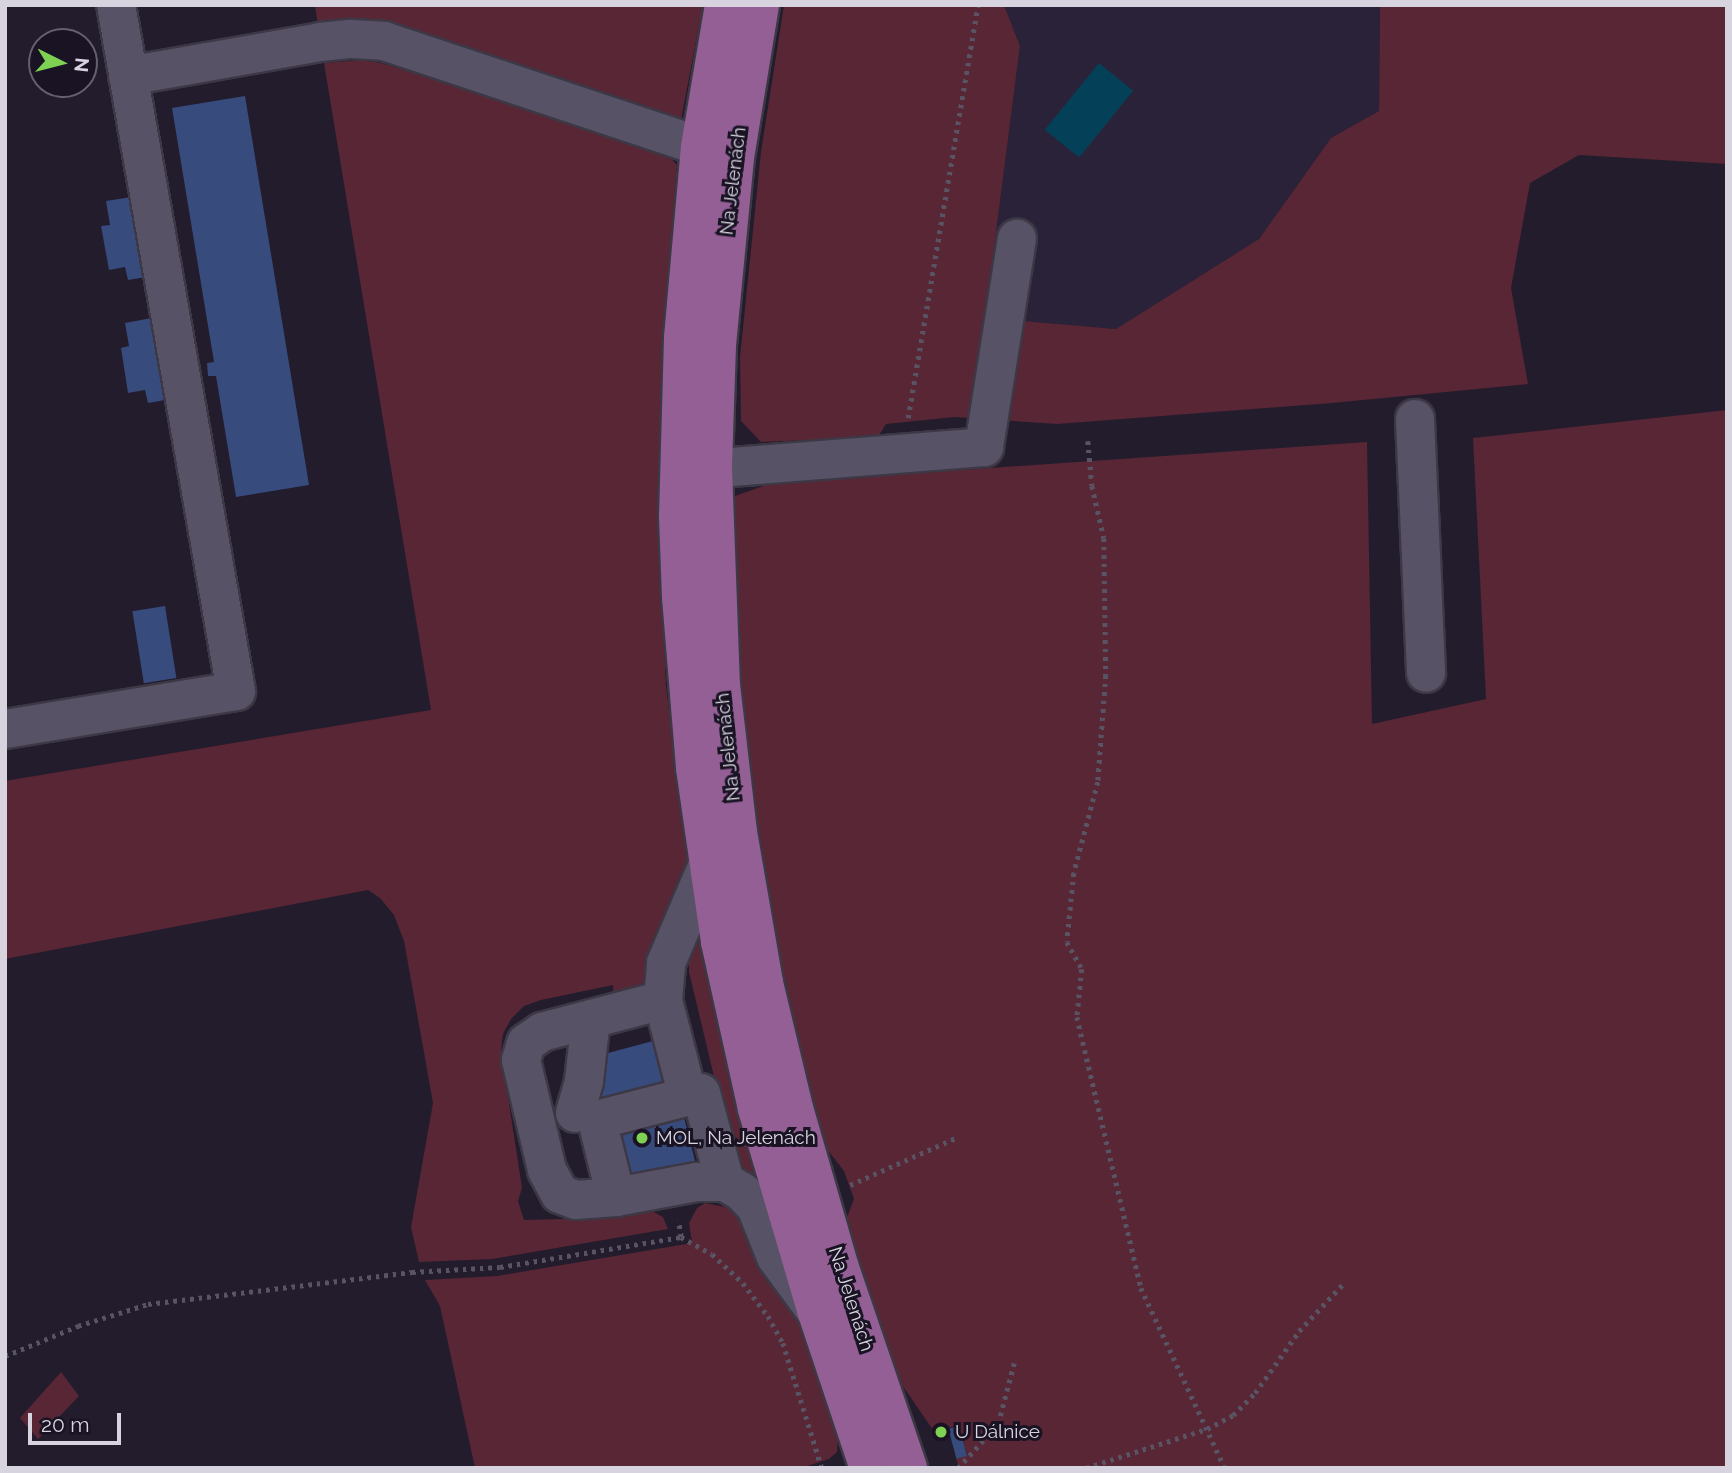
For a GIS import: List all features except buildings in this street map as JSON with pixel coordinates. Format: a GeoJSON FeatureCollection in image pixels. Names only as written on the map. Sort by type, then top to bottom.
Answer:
{"type":"FeatureCollection","features":[{"type":"Feature","properties":{"kind":"main road","name":"Na Jelenách"},"geometry":{"type":"LineString","coordinates":[[724,5],[717,153],[717,345],[696,470],[687,685],[707,867],[723,955],[757,1108],[816,1310],[869,1468]]}},
{"type":"Feature","properties":{"kind":"main road","name":"Na Jelenách"},"geometry":{"type":"LineString","coordinates":[[717,153],[760,5]]}},
{"type":"Feature","properties":{"kind":"main road","name":"Na Jelenách"},"geometry":{"type":"LineString","coordinates":[[696,470],[738,832],[764,983],[820,1197],[879,1386],[908,1468]]}},
{"type":"Feature","properties":{"kind":"lane"},"geometry":{"type":"LineString","coordinates":[[5,729],[236,691],[116,5]]}},
{"type":"Feature","properties":{"kind":"lane"},"geometry":{"type":"LineString","coordinates":[[128,76],[320,43],[369,39],[405,47],[717,153]]}},
{"type":"Feature","properties":{"kind":"lane"},"geometry":{"type":"LineString","coordinates":[[696,470],[984,447],[1017,239]]}},
{"type":"Feature","properties":{"kind":"lane"},"geometry":{"type":"LineString","coordinates":[[1415,419],[1426,673]]}},
{"type":"Feature","properties":{"kind":"lane"},"geometry":{"type":"LineString","coordinates":[[688,1097],[663,1000],[666,963],[707,867]]}},
{"type":"Feature","properties":{"kind":"lane"},"geometry":{"type":"LineString","coordinates":[[663,1000],[532,1037],[521,1052],[547,1170],[555,1189],[566,1198],[576,1200],[725,1182],[742,1192],[756,1207],[776,1257],[816,1310]]}},
{"type":"Feature","properties":{"kind":"lane"},"geometry":{"type":"LineString","coordinates":[[575,1113],[584,1081],[591,1019]]}},
{"type":"Feature","properties":{"kind":"lane"},"geometry":{"type":"LineString","coordinates":[[616,1197],[597,1119],[701,1093],[725,1182]]}},
{"type":"Feature","properties":{"kind":"path"},"geometry":{"type":"LineString","coordinates":[[902,454],[978,5]]}},
{"type":"Feature","properties":{"kind":"path"},"geometry":{"type":"LineString","coordinates":[[1088,441],[1092,486],[1104,538],[1105,675],[1098,782],[1074,873],[1066,942],[1082,969],[1077,1017],[1141,1288],[1225,1468]]}},
{"type":"Feature","properties":{"kind":"path"},"geometry":{"type":"LineString","coordinates":[[820,1197],[958,1137]]}},
{"type":"Feature","properties":{"kind":"path"},"geometry":{"type":"LineString","coordinates":[[673,1187],[681,1237]]}},
{"type":"Feature","properties":{"kind":"path"},"geometry":{"type":"LineString","coordinates":[[5,1356],[111,1315],[185,1297],[412,1272],[500,1267],[681,1237],[712,1254],[743,1283],[768,1316],[783,1343],[822,1468]]}},
{"type":"Feature","properties":{"kind":"path"},"geometry":{"type":"LineString","coordinates":[[1086,1468],[1207,1429],[1233,1415],[1255,1393],[1299,1331],[1344,1283]]}},
{"type":"Feature","properties":{"kind":"path"},"geometry":{"type":"LineString","coordinates":[[958,1468],[998,1424],[1014,1363]]}},
{"type":"Feature","properties":{"kind":"shaded area"},"geometry":{"type":"Polygon","coordinates":[[[315,5],[703,5],[680,125],[318,26],[315,5]]]}},
{"type":"Feature","properties":{"kind":"shaded area"},"geometry":{"type":"Polygon","coordinates":[[[784,5],[1004,5],[1020,46],[985,318],[1116,329],[1259,239],[1331,138],[1379,111],[1380,5],[1727,5],[1727,164],[1579,155],[1530,183],[1511,288],[1528,384],[1332,403],[1057,424],[955,417],[886,424],[878,437],[761,442],[741,421],[740,357],[761,152],[784,5]]]}},
{"type":"Feature","properties":{"kind":"shaded area"},"geometry":{"type":"Polygon","coordinates":[[[1004,5],[1380,5],[1379,111],[1331,138],[1259,239],[1116,329],[985,319],[1020,46],[1004,5]]]}},
{"type":"Feature","properties":{"kind":"shaded area"},"geometry":{"type":"Polygon","coordinates":[[[362,60],[381,63],[662,149],[677,165],[662,344],[659,519],[666,686],[689,875],[642,986],[614,1003],[613,985],[524,1006],[511,1019],[503,1034],[501,1051],[522,1188],[518,1201],[524,1220],[565,1219],[648,1209],[663,1217],[668,1229],[492,1259],[419,1262],[411,1227],[433,1103],[404,941],[394,915],[380,898],[368,890],[5,959],[5,781],[431,710],[324,63],[362,60]]]}},
{"type":"Feature","properties":{"kind":"shaded area"},"geometry":{"type":"Polygon","coordinates":[[[1727,410],[1727,1468],[959,1468],[956,1458],[967,1455],[959,1426],[933,1430],[889,1366],[846,1220],[854,1199],[844,1171],[823,1144],[788,1010],[765,896],[745,743],[735,631],[731,501],[735,496],[772,483],[1367,442],[1372,724],[1486,699],[1473,438],[1727,410]]]}},
{"type":"Feature","properties":{"kind":"shaded area"},"geometry":{"type":"Polygon","coordinates":[[[700,941],[722,1043],[755,1172],[752,1178],[742,1173],[733,1156],[689,972],[689,954],[700,941]]]}},
{"type":"Feature","properties":{"kind":"shaded area"},"geometry":{"type":"Polygon","coordinates":[[[705,1203],[735,1209],[799,1319],[838,1434],[837,1452],[829,1459],[801,1468],[475,1468],[440,1306],[425,1280],[497,1276],[692,1243],[689,1223],[697,1208],[705,1203]]]}},
{"type":"Feature","properties":{"kind":"shaded area"},"geometry":{"type":"Polygon","coordinates":[[[61,1372],[79,1396],[38,1439],[20,1418],[61,1372]]]}},
{"type":"Feature","properties":{"kind":"water"},"geometry":{"type":"Polygon","coordinates":[[[1099,63],[1133,91],[1079,158],[1045,130],[1099,63]]]}},
{"type":"Feature","properties":{"kind":"place","name":"MOL, Na Jelenách"},"geometry":{"type":"Point","coordinates":[642,1138]}},
{"type":"Feature","properties":{"kind":"place","name":"U Dálnice"},"geometry":{"type":"Point","coordinates":[941,1432]}}]}
